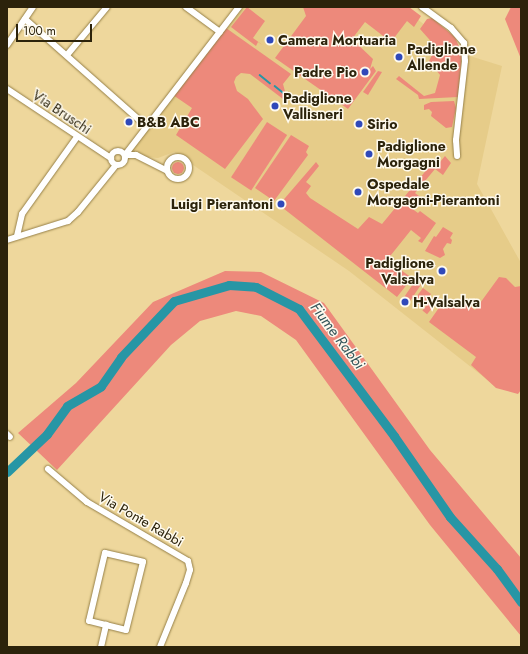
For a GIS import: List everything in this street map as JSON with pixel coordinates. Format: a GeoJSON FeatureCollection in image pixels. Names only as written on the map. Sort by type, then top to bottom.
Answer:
{"type":"FeatureCollection","features":[{"type":"Feature","properties":{"kind":"street"},"geometry":{"type":"LineString","coordinates":[[7,45],[33,7]]}},
{"type":"Feature","properties":{"kind":"street"},"geometry":{"type":"LineString","coordinates":[[67,55],[106,7]]}},
{"type":"Feature","properties":{"kind":"street"},"geometry":{"type":"LineString","coordinates":[[186,7],[220,32]]}},
{"type":"Feature","properties":{"kind":"street"},"geometry":{"type":"LineString","coordinates":[[111,158],[122,155],[131,146],[239,7]]}},
{"type":"Feature","properties":{"kind":"street"},"geometry":{"type":"LineString","coordinates":[[422,7],[451,28],[464,43],[465,61],[456,140],[457,156]]}},
{"type":"Feature","properties":{"kind":"street"},"geometry":{"type":"LineString","coordinates":[[25,19],[146,126]]}},
{"type":"Feature","properties":{"kind":"street","name":"Via Bruschi"},"geometry":{"type":"LineString","coordinates":[[7,89],[77,137],[105,153],[116,165]]}},
{"type":"Feature","properties":{"kind":"street"},"geometry":{"type":"LineString","coordinates":[[17,236],[22,214],[77,137]]}},
{"type":"Feature","properties":{"kind":"street"},"geometry":{"type":"LineString","coordinates":[[105,153],[138,157],[152,163],[167,166]]}},
{"type":"Feature","properties":{"kind":"street"},"geometry":{"type":"LineString","coordinates":[[7,240],[28,232],[56,226],[73,217],[116,165],[122,164],[122,155]]}},
{"type":"Feature","properties":{"kind":"street"},"geometry":{"type":"LineString","coordinates":[[20,223],[28,232]]}},
{"type":"Feature","properties":{"kind":"street","name":"Via Ponte Rabbi"},"geometry":{"type":"LineString","coordinates":[[48,469],[87,502],[188,561],[190,570],[186,583],[160,647]]}},
{"type":"Feature","properties":{"kind":"street"},"geometry":{"type":"LineString","coordinates":[[105,553],[143,562],[126,630],[106,625],[89,620],[105,553]]}},
{"type":"Feature","properties":{"kind":"street"},"geometry":{"type":"LineString","coordinates":[[101,647],[106,625]]}},
{"type":"Feature","properties":{"kind":"shaded area","name":"Ospedale Morgagni-Pierantoni"},"geometry":{"type":"Polygon","coordinates":[[[244,7],[403,7],[457,52],[502,66],[477,184],[521,263],[521,330],[490,382],[349,271],[174,152],[158,158],[128,155],[244,7]]]}},
{"type":"Feature","properties":{"kind":"shaded area"},"geometry":{"type":"Polygon","coordinates":[[[247,7],[265,21],[253,38],[264,46],[258,42],[256,46],[231,27],[247,7]]]}},
{"type":"Feature","properties":{"kind":"shaded area"},"geometry":{"type":"Polygon","coordinates":[[[303,7],[409,7],[421,16],[414,27],[407,21],[391,42],[365,22],[352,39],[373,59],[370,69],[373,66],[376,71],[348,109],[275,58],[306,16],[303,7]]]}},
{"type":"Feature","properties":{"kind":"shaded area"},"geometry":{"type":"Polygon","coordinates":[[[511,7],[521,7],[521,59],[505,19],[511,7]]]}},
{"type":"Feature","properties":{"kind":"shaded area"},"geometry":{"type":"Polygon","coordinates":[[[432,18],[455,37],[462,54],[458,97],[419,99],[418,95],[396,79],[399,76],[424,96],[435,93],[440,75],[429,61],[436,47],[420,29],[427,19],[432,18]]]}},
{"type":"Feature","properties":{"kind":"shaded area"},"geometry":{"type":"Polygon","coordinates":[[[226,28],[291,74],[283,84],[286,95],[283,99],[250,74],[241,73],[236,77],[234,82],[237,91],[248,99],[263,119],[225,169],[176,135],[192,108],[173,95],[226,28]]]}},
{"type":"Feature","properties":{"kind":"shaded area"},"geometry":{"type":"Polygon","coordinates":[[[378,71],[382,72],[368,95],[363,92],[378,71]]]}},
{"type":"Feature","properties":{"kind":"shaded area"},"geometry":{"type":"Polygon","coordinates":[[[454,101],[456,108],[452,127],[446,128],[431,116],[432,112],[429,109],[424,110],[424,105],[431,102],[454,101]]]}},
{"type":"Feature","properties":{"kind":"shaded area"},"geometry":{"type":"Polygon","coordinates":[[[267,122],[287,135],[251,190],[231,177],[267,122]]]}},
{"type":"Feature","properties":{"kind":"shaded area"},"geometry":{"type":"Polygon","coordinates":[[[291,135],[309,146],[306,152],[308,155],[274,201],[255,188],[291,135]]]}},
{"type":"Feature","properties":{"kind":"shaded area"},"geometry":{"type":"Polygon","coordinates":[[[445,156],[451,163],[443,175],[435,169],[415,193],[423,199],[420,202],[417,200],[411,208],[418,213],[420,211],[436,223],[422,243],[418,241],[421,238],[411,230],[387,260],[412,278],[397,297],[279,205],[316,162],[319,166],[306,182],[311,186],[306,193],[310,198],[358,229],[369,217],[382,224],[433,162],[440,162],[445,156]]]}},
{"type":"Feature","properties":{"kind":"shaded area"},"geometry":{"type":"Polygon","coordinates":[[[176,162],[180,162],[184,168],[180,174],[176,174],[172,170],[172,166],[176,162]]]}},
{"type":"Feature","properties":{"kind":"shaded area"},"geometry":{"type":"Polygon","coordinates":[[[443,227],[453,233],[450,238],[452,240],[451,244],[447,243],[443,249],[445,255],[440,258],[425,251],[434,236],[436,237],[443,227]]]}},
{"type":"Feature","properties":{"kind":"shaded area"},"geometry":{"type":"Polygon","coordinates":[[[225,271],[261,272],[324,303],[430,450],[521,558],[521,636],[430,525],[296,340],[261,316],[236,311],[200,321],[171,345],[57,470],[18,433],[76,383],[153,302],[225,271]]]}},
{"type":"Feature","properties":{"kind":"shaded area"},"geometry":{"type":"Polygon","coordinates":[[[499,277],[506,278],[515,287],[521,286],[521,390],[518,394],[496,388],[471,365],[476,357],[429,322],[443,302],[454,306],[460,299],[475,310],[499,277]]]}},
{"type":"Feature","properties":{"kind":"shaded area"},"geometry":{"type":"Polygon","coordinates":[[[415,281],[421,285],[410,301],[404,297],[415,281]]]}},
{"type":"Feature","properties":{"kind":"shaded area"},"geometry":{"type":"Polygon","coordinates":[[[423,288],[431,294],[421,307],[413,301],[423,288]]]}},
{"type":"Feature","properties":{"kind":"shaded area"},"geometry":{"type":"Polygon","coordinates":[[[435,295],[440,299],[427,314],[422,311],[435,295]]]}},
{"type":"Feature","properties":{"kind":"waterway"},"geometry":{"type":"LineString","coordinates":[[260,75],[270,83]]}},
{"type":"Feature","properties":{"kind":"waterway"},"geometry":{"type":"LineString","coordinates":[[275,86],[285,94]]}},
{"type":"Feature","properties":{"kind":"waterway","name":"Fiume Rabbi"},"geometry":{"type":"LineString","coordinates":[[7,472],[47,434],[67,406],[101,386],[121,357],[174,301],[229,285],[256,287],[299,309],[394,436],[450,517],[497,569],[521,602]]}},
{"type":"Feature","properties":{"kind":"place","name":"Camera Mortuaria"},"geometry":{"type":"Point","coordinates":[270,40]}},
{"type":"Feature","properties":{"kind":"place","name":"Padiglione Allende"},"geometry":{"type":"Point","coordinates":[399,57]}},
{"type":"Feature","properties":{"kind":"place","name":"Padre Pio"},"geometry":{"type":"Point","coordinates":[365,72]}},
{"type":"Feature","properties":{"kind":"place","name":"Padiglione Vallisneri"},"geometry":{"type":"Point","coordinates":[275,106]}},
{"type":"Feature","properties":{"kind":"place","name":"B&B ABC"},"geometry":{"type":"Point","coordinates":[129,122]}},
{"type":"Feature","properties":{"kind":"place","name":"Sirio"},"geometry":{"type":"Point","coordinates":[359,124]}},
{"type":"Feature","properties":{"kind":"place","name":"Padiglione Morgagni"},"geometry":{"type":"Point","coordinates":[369,154]}},
{"type":"Feature","properties":{"kind":"place","name":"Ospedale Morgagni-Pierantoni"},"geometry":{"type":"Point","coordinates":[358,192]}},
{"type":"Feature","properties":{"kind":"place","name":"Luigi Pierantoni"},"geometry":{"type":"Point","coordinates":[281,204]}},
{"type":"Feature","properties":{"kind":"place","name":"Padiglione Valsalva"},"geometry":{"type":"Point","coordinates":[442,271]}},
{"type":"Feature","properties":{"kind":"place","name":"H-Valsalva"},"geometry":{"type":"Point","coordinates":[405,302]}}]}
